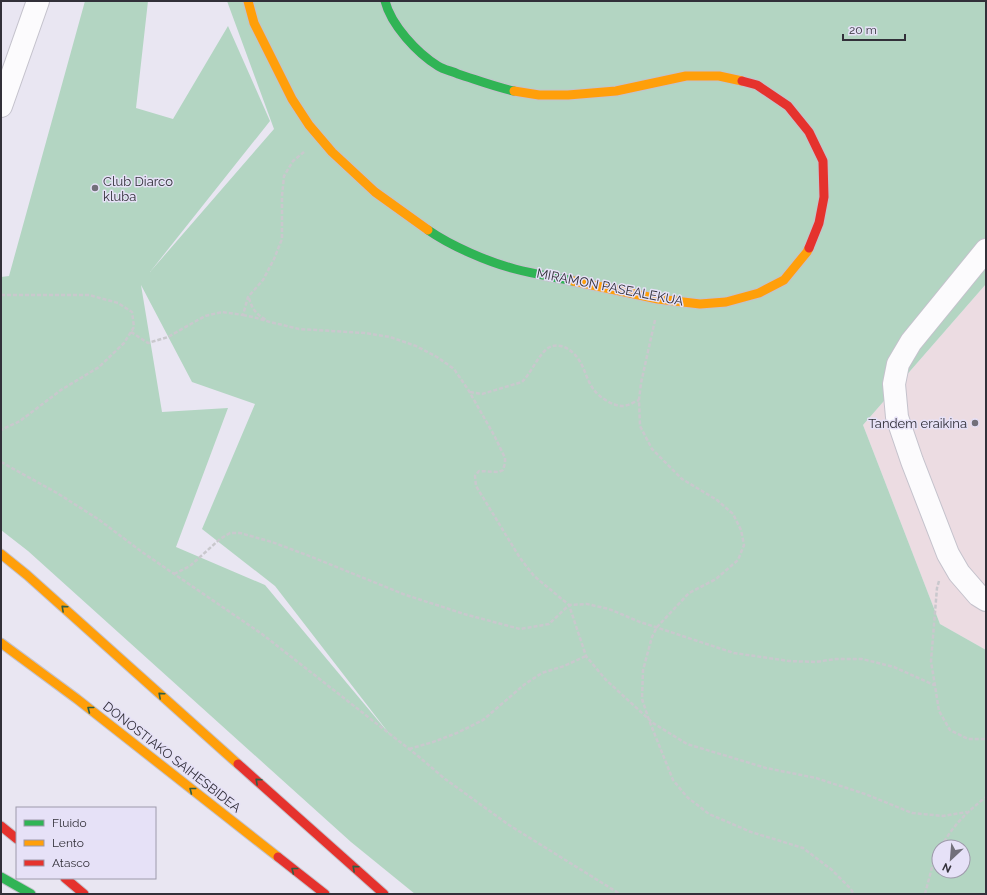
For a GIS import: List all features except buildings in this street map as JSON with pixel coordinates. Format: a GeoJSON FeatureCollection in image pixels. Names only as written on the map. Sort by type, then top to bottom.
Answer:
{"type":"FeatureCollection","features":[{"type":"Feature","properties":{"kind":"main road","name":"MIRAMON PASEALEKUA"},"geometry":{"type":"LineString","coordinates":[[248,1],[254,23],[292,99],[309,125],[332,152],[375,192],[433,233],[486,259],[515,269],[658,299],[700,304],[726,302],[759,293],[784,280],[807,252],[819,223],[823,203],[824,161],[809,132],[788,106],[757,84],[719,76],[686,76],[616,90],[568,95],[539,95],[497,87],[439,67],[414,47],[398,28],[387,9],[385,1]]}},
{"type":"Feature","properties":{"kind":"main road"},"geometry":{"type":"LineString","coordinates":[[1,554],[33,580],[384,894]]}},
{"type":"Feature","properties":{"kind":"main road","name":"DONOSTIAKO SAIHESBIDEA"},"geometry":{"type":"LineString","coordinates":[[1,644],[77,699],[325,894]]}},
{"type":"Feature","properties":{"kind":"main road"},"geometry":{"type":"LineString","coordinates":[[1,826],[16,838]]}},
{"type":"Feature","properties":{"kind":"main road"},"geometry":{"type":"LineString","coordinates":[[1,877],[31,894]]}},
{"type":"Feature","properties":{"kind":"main road"},"geometry":{"type":"LineString","coordinates":[[66,879],[84,894]]}},
{"type":"Feature","properties":{"kind":"street"},"geometry":{"type":"LineString","coordinates":[[1,106],[38,1]]}},
{"type":"Feature","properties":{"kind":"street"},"geometry":{"type":"LineString","coordinates":[[986,250],[911,342],[898,364],[894,384],[897,416],[912,461],[948,554],[959,573],[978,595],[986,600]]}},
{"type":"Feature","properties":{"kind":"path"},"geometry":{"type":"LineString","coordinates":[[243,315],[248,297],[263,280],[282,239],[282,196],[284,176],[293,161],[321,138]]}},
{"type":"Feature","properties":{"kind":"path"},"geometry":{"type":"LineString","coordinates":[[1,295],[89,295],[118,303],[132,312],[134,327],[124,343],[99,366],[61,390],[20,421],[1,430]]}},
{"type":"Feature","properties":{"kind":"path"},"geometry":{"type":"LineString","coordinates":[[248,297],[251,306],[256,313],[270,322]]}},
{"type":"Feature","properties":{"kind":"path"},"geometry":{"type":"LineString","coordinates":[[658,299],[656,318],[641,383],[639,400],[640,426],[652,449],[682,479],[717,500],[733,514],[741,530],[744,545],[738,560],[716,579],[689,593],[657,627],[652,637],[642,670],[642,699],[673,780],[687,797],[709,814],[751,832],[803,848],[832,870],[854,894]]}},
{"type":"Feature","properties":{"kind":"path"},"geometry":{"type":"LineString","coordinates":[[131,332],[148,343],[168,337],[205,316],[222,312],[253,317],[299,329],[365,333],[390,337],[416,346],[437,357],[454,369],[469,391],[505,458],[506,463],[503,470],[499,472],[479,471],[475,476],[476,486],[520,558],[534,576],[569,605],[586,656],[606,680],[649,720],[688,744],[766,768],[816,778],[865,794],[912,813],[943,816],[967,812]]}},
{"type":"Feature","properties":{"kind":"path"},"geometry":{"type":"LineString","coordinates":[[469,391],[482,394],[522,382],[546,349],[554,345],[563,346],[580,360],[591,386],[600,396],[615,404],[623,406],[639,400]]}},
{"type":"Feature","properties":{"kind":"path"},"geometry":{"type":"LineString","coordinates":[[1,462],[57,493],[86,512],[262,634],[445,779],[509,826],[620,894]]}},
{"type":"Feature","properties":{"kind":"path"},"geometry":{"type":"LineString","coordinates":[[174,574],[190,566],[220,539],[230,533],[240,533],[272,542],[403,594],[464,614],[520,629],[549,624],[569,605],[587,604],[609,609],[734,653],[789,661],[815,662],[836,659],[862,659],[894,667],[934,685]]}},
{"type":"Feature","properties":{"kind":"path"},"geometry":{"type":"LineString","coordinates":[[948,554],[937,588],[931,661],[939,711],[950,730],[968,739],[986,739]]}},
{"type":"Feature","properties":{"kind":"path"},"geometry":{"type":"LineString","coordinates":[[409,749],[457,733],[483,720],[525,684],[542,673],[564,666],[586,656]]}},
{"type":"Feature","properties":{"kind":"path"},"geometry":{"type":"LineString","coordinates":[[946,839],[950,831],[967,812],[986,797]]}},
{"type":"Feature","properties":{"kind":"path"},"geometry":{"type":"LineString","coordinates":[[925,894],[931,871]]}},
{"type":"Feature","properties":{"kind":"shaded area"},"geometry":{"type":"Polygon","coordinates":[[[986,284],[986,650],[940,624],[863,425],[986,284]]]}},
{"type":"Feature","properties":{"kind":"green space"},"geometry":{"type":"Polygon","coordinates":[[[85,1],[148,1],[136,108],[173,119],[228,26],[270,121],[150,272],[274,129],[227,1],[986,1],[986,284],[863,425],[940,624],[986,650],[986,894],[415,894],[351,842],[28,551],[1,530],[1,277],[9,276],[85,1]],[[141,285],[162,412],[228,408],[176,547],[265,585],[391,736],[275,586],[202,529],[255,404],[192,382],[141,285]]]}},
{"type":"Feature","properties":{"kind":"traffic: fast"},"geometry":{"type":"LineString","coordinates":[[385,1],[393,19],[406,38],[422,54],[440,67],[514,91]]}},
{"type":"Feature","properties":{"kind":"traffic: fast"},"geometry":{"type":"LineString","coordinates":[[428,230],[459,248],[504,266],[573,281]]}},
{"type":"Feature","properties":{"kind":"traffic: fast"},"geometry":{"type":"LineString","coordinates":[[1,877],[31,894]]}},
{"type":"Feature","properties":{"kind":"traffic: slow"},"geometry":{"type":"LineString","coordinates":[[248,1],[254,23],[292,99],[309,125],[332,152],[375,192],[428,230]]}},
{"type":"Feature","properties":{"kind":"traffic: slow"},"geometry":{"type":"LineString","coordinates":[[514,91],[539,95],[568,95],[616,91],[686,76],[719,76],[742,81]]}},
{"type":"Feature","properties":{"kind":"traffic: slow"},"geometry":{"type":"LineString","coordinates":[[573,281],[658,299],[700,304],[726,302],[759,293],[784,280],[809,248]]}},
{"type":"Feature","properties":{"kind":"traffic: slow"},"geometry":{"type":"LineString","coordinates":[[1,554],[27,575],[238,764]]}},
{"type":"Feature","properties":{"kind":"traffic: slow"},"geometry":{"type":"LineString","coordinates":[[1,643],[77,699],[278,857]]}},
{"type":"Feature","properties":{"kind":"traffic: jam"},"geometry":{"type":"LineString","coordinates":[[742,81],[757,85],[788,106],[809,132],[823,161],[824,197],[819,223],[809,248]]}},
{"type":"Feature","properties":{"kind":"traffic: jam"},"geometry":{"type":"LineString","coordinates":[[238,764],[384,894]]}},
{"type":"Feature","properties":{"kind":"traffic: jam"},"geometry":{"type":"LineString","coordinates":[[1,826],[16,838]]}},
{"type":"Feature","properties":{"kind":"traffic: jam"},"geometry":{"type":"LineString","coordinates":[[278,857],[325,894]]}},
{"type":"Feature","properties":{"kind":"traffic: jam"},"geometry":{"type":"LineString","coordinates":[[66,879],[84,894]]}},
{"type":"Feature","properties":{"kind":"place","name":"Club Diarco kluba"},"geometry":{"type":"Point","coordinates":[95,188]}},
{"type":"Feature","properties":{"kind":"place","name":"Tandem eraikina"},"geometry":{"type":"Point","coordinates":[975,423]}}]}
